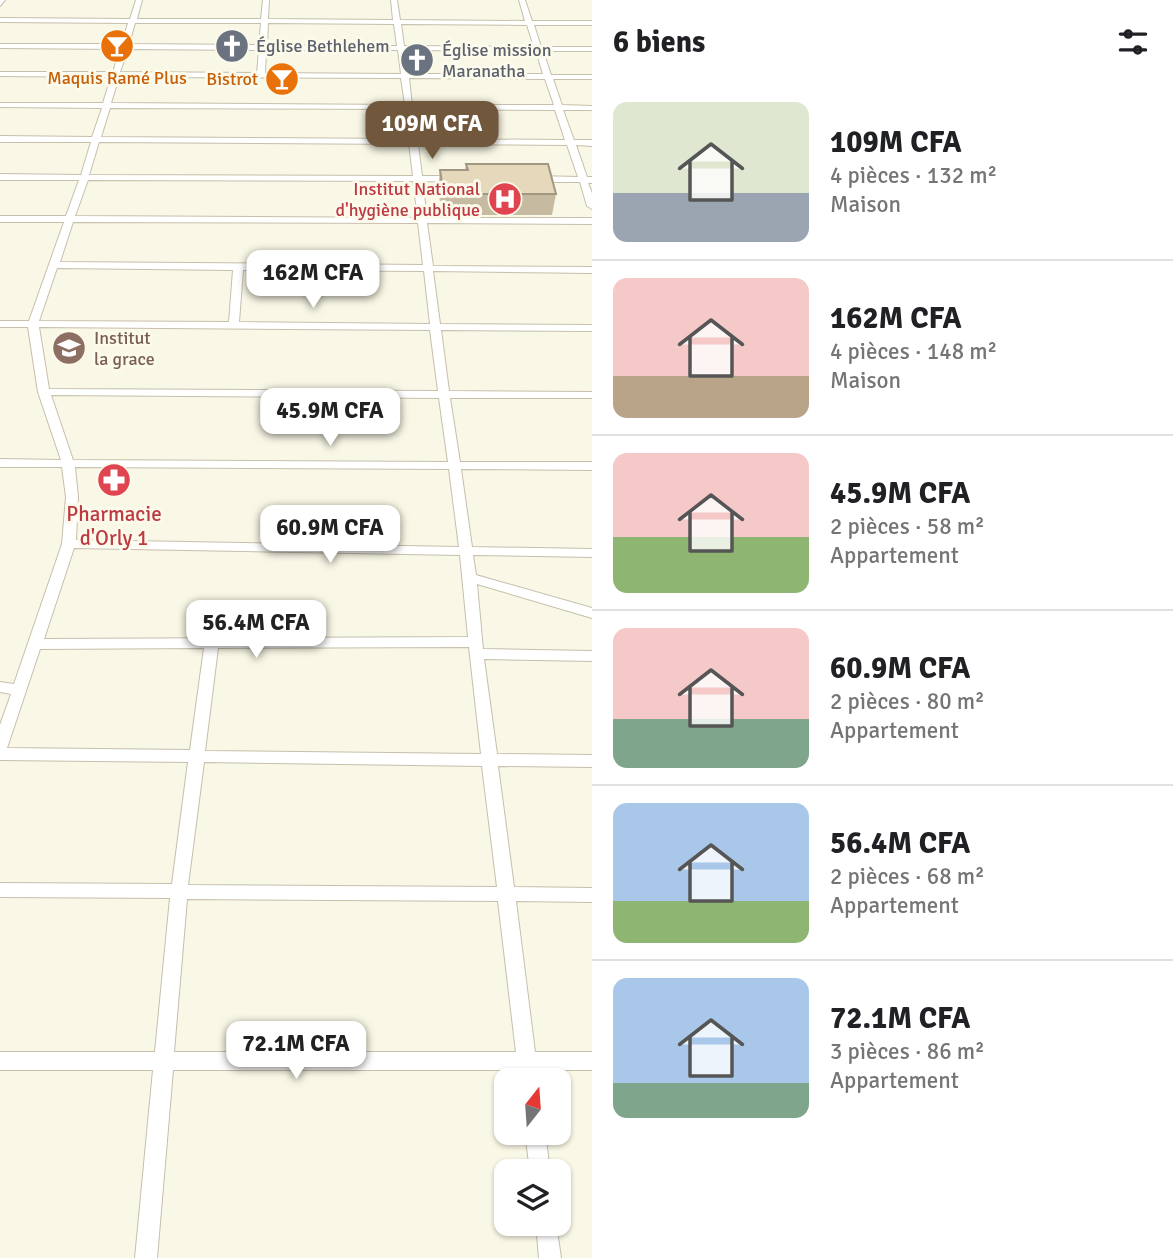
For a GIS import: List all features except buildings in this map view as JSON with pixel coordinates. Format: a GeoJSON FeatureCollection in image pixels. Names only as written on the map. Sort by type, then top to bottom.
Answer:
{"type":"FeatureCollection","features":[{"type":"Feature","properties":{"kind":"street"},"geometry":{"type":"LineString","coordinates":[[0,747],[69,544],[72,497],[68,462],[44,392],[33,324],[84,178],[139,0]]}},
{"type":"Feature","properties":{"kind":"street"},"geometry":{"type":"LineString","coordinates":[[261,75],[266,0]]}},
{"type":"Feature","properties":{"kind":"street"},"geometry":{"type":"LineString","coordinates":[[394,0],[419,179],[444,395],[468,551],[476,648],[527,1068]]}},
{"type":"Feature","properties":{"kind":"street"},"geometry":{"type":"LineString","coordinates":[[522,0],[571,143],[587,180],[592,206]]}},
{"type":"Feature","properties":{"kind":"street"},"geometry":{"type":"LineString","coordinates":[[0,20],[592,23]]}},
{"type":"Feature","properties":{"kind":"street"},"geometry":{"type":"LineString","coordinates":[[0,46],[592,49]]}},
{"type":"Feature","properties":{"kind":"street"},"geometry":{"type":"LineString","coordinates":[[0,74],[592,77]]}},
{"type":"Feature","properties":{"kind":"street"},"geometry":{"type":"LineString","coordinates":[[0,105],[592,108]]}},
{"type":"Feature","properties":{"kind":"street"},"geometry":{"type":"LineString","coordinates":[[0,139],[592,143]]}},
{"type":"Feature","properties":{"kind":"street"},"geometry":{"type":"LineString","coordinates":[[0,177],[473,179]]}},
{"type":"Feature","properties":{"kind":"street"},"geometry":{"type":"LineString","coordinates":[[527,179],[587,180]]}},
{"type":"Feature","properties":{"kind":"street"},"geometry":{"type":"LineString","coordinates":[[0,219],[592,221]]}},
{"type":"Feature","properties":{"kind":"street"},"geometry":{"type":"LineString","coordinates":[[55,265],[238,269],[592,270]]}},
{"type":"Feature","properties":{"kind":"street"},"geometry":{"type":"LineString","coordinates":[[234,325],[238,269]]}},
{"type":"Feature","properties":{"kind":"street"},"geometry":{"type":"LineString","coordinates":[[0,324],[592,328]]}},
{"type":"Feature","properties":{"kind":"street"},"geometry":{"type":"LineString","coordinates":[[44,392],[592,395]]}},
{"type":"Feature","properties":{"kind":"street"},"geometry":{"type":"LineString","coordinates":[[0,463],[592,466]]}},
{"type":"Feature","properties":{"kind":"street"},"geometry":{"type":"LineString","coordinates":[[69,544],[592,553]]}},
{"type":"Feature","properties":{"kind":"street"},"geometry":{"type":"LineString","coordinates":[[471,578],[592,613]]}},
{"type":"Feature","properties":{"kind":"street"},"geometry":{"type":"LineString","coordinates":[[37,644],[212,643],[476,648],[592,656]]}},
{"type":"Feature","properties":{"kind":"street"},"geometry":{"type":"LineString","coordinates":[[146,1258],[179,892],[212,643]]}},
{"type":"Feature","properties":{"kind":"street"},"geometry":{"type":"LineString","coordinates":[[0,687],[19,690]]}},
{"type":"Feature","properties":{"kind":"street"},"geometry":{"type":"LineString","coordinates":[[0,754],[592,761]]}},
{"type":"Feature","properties":{"kind":"street"},"geometry":{"type":"LineString","coordinates":[[0,890],[592,895]]}},
{"type":"Feature","properties":{"kind":"street"},"geometry":{"type":"LineString","coordinates":[[0,1060],[494,1069]]}},
{"type":"Feature","properties":{"kind":"street"},"geometry":{"type":"LineString","coordinates":[[541,1068],[592,1061]]}},
{"type":"Feature","properties":{"kind":"street"},"geometry":{"type":"LineString","coordinates":[[547,1236],[550,1258]]}},
{"type":"Feature","properties":{"kind":"place","name":"Maquis Ramé Plus"},"geometry":{"type":"Point","coordinates":[117,46]}},
{"type":"Feature","properties":{"kind":"place","name":"Église Bethlehem"},"geometry":{"type":"Point","coordinates":[232,46]}},
{"type":"Feature","properties":{"kind":"place","name":"Église mission Maranatha"},"geometry":{"type":"Point","coordinates":[417,60]}},
{"type":"Feature","properties":{"kind":"place","name":"Bistrot"},"geometry":{"type":"Point","coordinates":[282,79]}},
{"type":"Feature","properties":{"kind":"place","name":"Institut National d'hygiène publique"},"geometry":{"type":"Point","coordinates":[505,199]}},
{"type":"Feature","properties":{"kind":"place","name":"Institut la grace"},"geometry":{"type":"Point","coordinates":[69,348]}},
{"type":"Feature","properties":{"kind":"place","name":"Pharmacie d'Orly 1"},"geometry":{"type":"Point","coordinates":[114,480]}}]}
